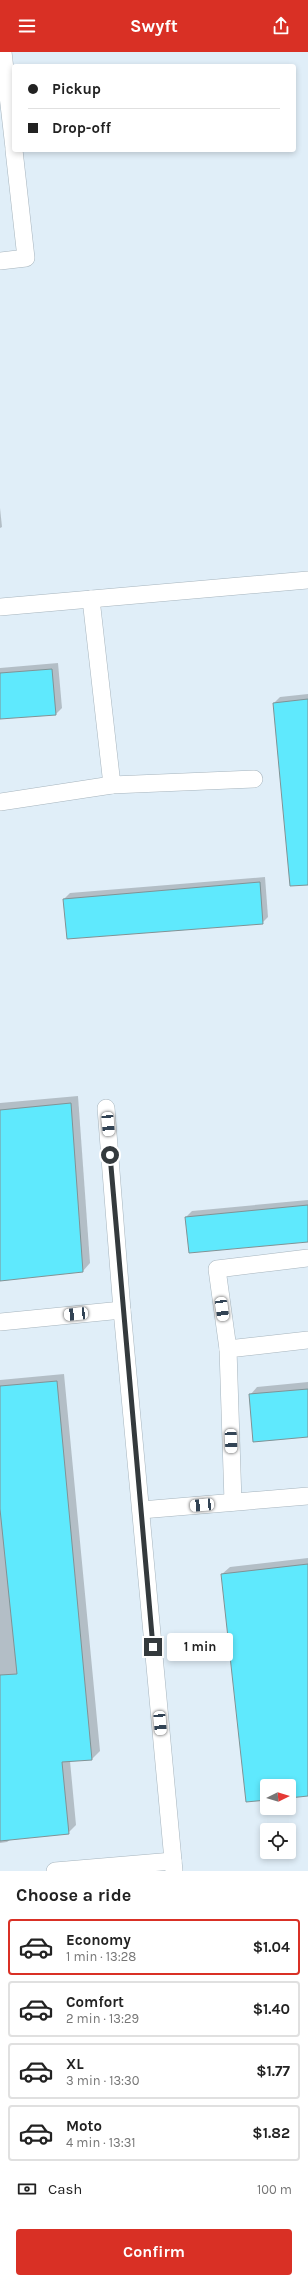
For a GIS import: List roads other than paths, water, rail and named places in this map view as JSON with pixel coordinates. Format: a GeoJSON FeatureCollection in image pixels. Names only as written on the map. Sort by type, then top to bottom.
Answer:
{"type":"FeatureCollection","features":[{"type":"Feature","properties":{"kind":"lane"},"geometry":{"type":"LineString","coordinates":[[3,52],[12,131]]}},
{"type":"Feature","properties":{"kind":"lane"},"geometry":{"type":"LineString","coordinates":[[0,261],[26,258],[14,152]]}},
{"type":"Feature","properties":{"kind":"lane"},"geometry":{"type":"LineString","coordinates":[[0,607],[308,580]]}},
{"type":"Feature","properties":{"kind":"lane"},"geometry":{"type":"LineString","coordinates":[[91,599],[112,785]]}},
{"type":"Feature","properties":{"kind":"lane"},"geometry":{"type":"LineString","coordinates":[[0,802],[112,785],[254,780]]}},
{"type":"Feature","properties":{"kind":"lane"},"geometry":{"type":"LineString","coordinates":[[62,1871],[173,1866],[122,1310],[106,1108]]}},
{"type":"Feature","properties":{"kind":"lane"},"geometry":{"type":"LineString","coordinates":[[233,1502],[228,1349],[217,1269],[308,1258]]}},
{"type":"Feature","properties":{"kind":"lane"},"geometry":{"type":"LineString","coordinates":[[0,1322],[122,1310]]}},
{"type":"Feature","properties":{"kind":"lane"},"geometry":{"type":"LineString","coordinates":[[228,1349],[308,1340]]}},
{"type":"Feature","properties":{"kind":"lane"},"geometry":{"type":"LineString","coordinates":[[140,1510],[308,1496]]}}]}
